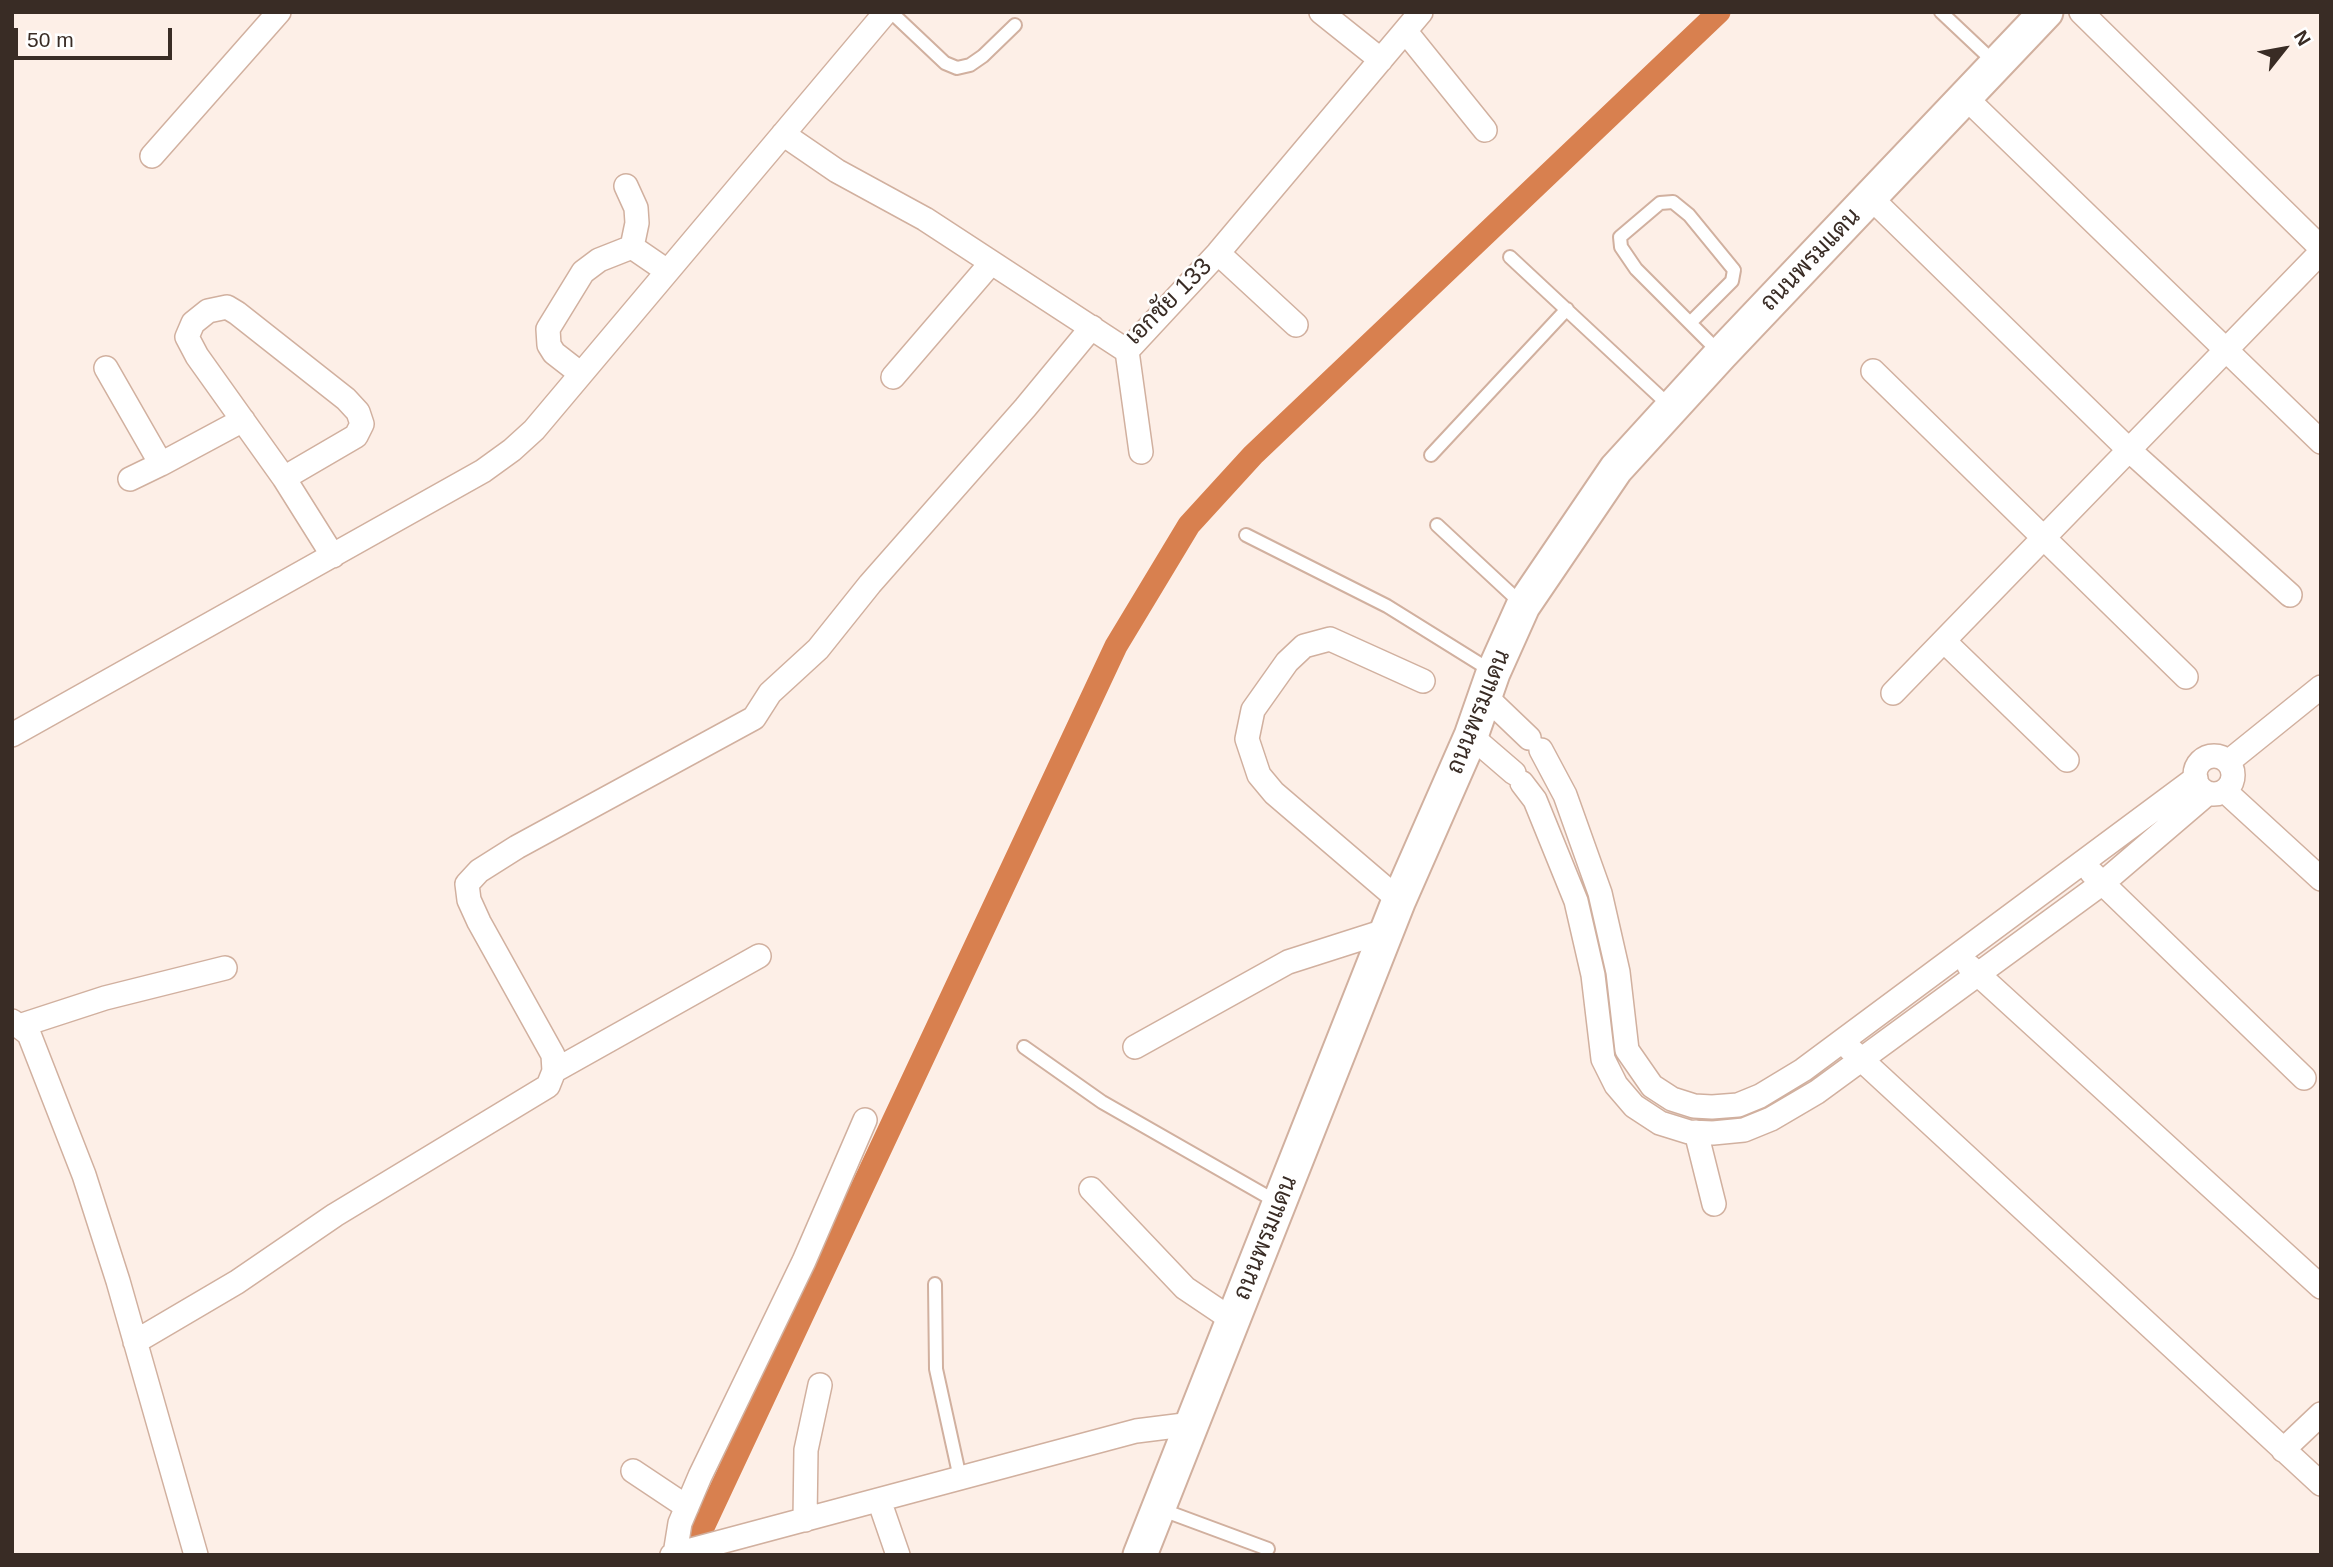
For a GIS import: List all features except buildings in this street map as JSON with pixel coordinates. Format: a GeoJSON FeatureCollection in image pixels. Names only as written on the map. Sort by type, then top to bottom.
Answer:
{"type":"FeatureCollection","features":[{"type":"Feature","properties":{"kind":"main road","name":"ถนนพรมแดน"},"geometry":{"type":"LineString","coordinates":[[1140,1555],[1394,915],[1471,736],[1488,684],[1523,606],[1616,470],[1720,354],[2046,12]]}},
{"type":"Feature","properties":{"kind":"street"},"geometry":{"type":"LineString","coordinates":[[152,156],[279,12]]}},
{"type":"Feature","properties":{"kind":"street"},"geometry":{"type":"LineString","coordinates":[[12,735],[483,471],[512,450],[534,430],[889,12]]}},
{"type":"Feature","properties":{"kind":"street"},"geometry":{"type":"LineString","coordinates":[[1321,12],[1381,60]]}},
{"type":"Feature","properties":{"kind":"street","name":"เอกชัย 133"},"geometry":{"type":"LineString","coordinates":[[783,134],[837,171],[925,219],[1127,351],[1218,253],[1421,12]]}},
{"type":"Feature","properties":{"kind":"street"},"geometry":{"type":"LineString","coordinates":[[1893,693],[2321,250],[2081,12]]}},
{"type":"Feature","properties":{"kind":"street"},"geometry":{"type":"LineString","coordinates":[[1406,32],[1485,130]]}},
{"type":"Feature","properties":{"kind":"street"},"geometry":{"type":"LineString","coordinates":[[1965,97],[2321,442]]}},
{"type":"Feature","properties":{"kind":"street"},"geometry":{"type":"LineString","coordinates":[[626,186],[636,208],[637,223],[632,247]]}},
{"type":"Feature","properties":{"kind":"street"},"geometry":{"type":"LineString","coordinates":[[1870,197],[2129,450],[2290,595]]}},
{"type":"Feature","properties":{"kind":"street"},"geometry":{"type":"LineString","coordinates":[[632,247],[667,271]]}},
{"type":"Feature","properties":{"kind":"street"},"geometry":{"type":"LineString","coordinates":[[581,374],[554,353],[549,345],[548,329],[583,272],[599,260],[632,247]]}},
{"type":"Feature","properties":{"kind":"street"},"geometry":{"type":"LineString","coordinates":[[1218,253],[1296,325]]}},
{"type":"Feature","properties":{"kind":"street"},"geometry":{"type":"LineString","coordinates":[[893,377],[991,263]]}},
{"type":"Feature","properties":{"kind":"street"},"geometry":{"type":"LineString","coordinates":[[284,478],[356,436],[362,424],[346,399],[227,307],[208,311],[193,323],[187,337],[197,356],[284,478],[333,556]]}},
{"type":"Feature","properties":{"kind":"street"},"geometry":{"type":"LineString","coordinates":[[135,1342],[237,1282],[335,1215],[548,1086],[554,1071],[553,1055],[479,922],[469,900],[467,884],[479,871],[517,847],[754,718],[770,693],[818,649],[870,584],[1025,408],[1092,327]]}},
{"type":"Feature","properties":{"kind":"street"},"geometry":{"type":"LineString","coordinates":[[1127,351],[1141,452]]}},
{"type":"Feature","properties":{"kind":"street"},"geometry":{"type":"LineString","coordinates":[[107,368],[161,464]]}},
{"type":"Feature","properties":{"kind":"street"},"geometry":{"type":"LineString","coordinates":[[1873,371],[2186,677]]}},
{"type":"Feature","properties":{"kind":"street"},"geometry":{"type":"LineString","coordinates":[[130,480],[243,420]]}},
{"type":"Feature","properties":{"kind":"street"},"geometry":{"type":"LineString","coordinates":[[1135,1046],[1288,962],[1394,915],[1274,793],[1259,775],[1247,739],[1252,710],[1287,662],[1304,646],[1330,639],[1423,681]]}},
{"type":"Feature","properties":{"kind":"street"},"geometry":{"type":"LineString","coordinates":[[1944,641],[2067,760]]}},
{"type":"Feature","properties":{"kind":"street"},"geometry":{"type":"LineString","coordinates":[[1488,684],[1539,750],[1565,795],[1601,893],[1616,959],[1628,1050],[1652,1086],[1672,1099],[1694,1106],[1738,1105],[1760,1096],[1803,1070],[2082,866],[2209,787],[2233,777],[2228,762],[2217,756],[2206,758],[2197,766],[2209,787],[2321,879]]}},
{"type":"Feature","properties":{"kind":"street"},"geometry":{"type":"LineString","coordinates":[[2228,762],[2321,687]]}},
{"type":"Feature","properties":{"kind":"street"},"geometry":{"type":"LineString","coordinates":[[1471,736],[1521,782],[1535,800],[1576,901],[1591,966],[1603,1059],[1616,1085],[1634,1106],[1660,1123],[1696,1132],[1744,1130],[1771,1119],[1860,1060],[2105,882],[2209,787]]}},
{"type":"Feature","properties":{"kind":"street"},"geometry":{"type":"LineString","coordinates":[[1521,782],[1539,750]]}},
{"type":"Feature","properties":{"kind":"street"},"geometry":{"type":"LineString","coordinates":[[2082,866],[2105,882],[2304,1078]]}},
{"type":"Feature","properties":{"kind":"street"},"geometry":{"type":"LineString","coordinates":[[554,1071],[759,956]]}},
{"type":"Feature","properties":{"kind":"street"},"geometry":{"type":"LineString","coordinates":[[1958,957],[2321,1287]]}},
{"type":"Feature","properties":{"kind":"street"},"geometry":{"type":"LineString","coordinates":[[1591,966],[1616,959]]}},
{"type":"Feature","properties":{"kind":"street"},"geometry":{"type":"LineString","coordinates":[[16,1024],[225,968]]}},
{"type":"Feature","properties":{"kind":"street"},"geometry":{"type":"LineString","coordinates":[[16,1024],[29,1034],[84,1175],[196,1555]]}},
{"type":"Feature","properties":{"kind":"street"},"geometry":{"type":"LineString","coordinates":[[1842,1041],[2321,1484]]}},
{"type":"Feature","properties":{"kind":"street"},"geometry":{"type":"LineString","coordinates":[[865,1120],[804,1261],[680,1523],[678,1553],[1136,1432],[1192,1424]]}},
{"type":"Feature","properties":{"kind":"street"},"geometry":{"type":"LineString","coordinates":[[1696,1132],[1714,1204]]}},
{"type":"Feature","properties":{"kind":"street"},"geometry":{"type":"LineString","coordinates":[[1091,1189],[1185,1288],[1234,1321]]}},
{"type":"Feature","properties":{"kind":"street"},"geometry":{"type":"LineString","coordinates":[[804,1520],[806,1450],[820,1385]]}},
{"type":"Feature","properties":{"kind":"street"},"geometry":{"type":"LineString","coordinates":[[2283,1450],[2321,1414]]}},
{"type":"Feature","properties":{"kind":"street"},"geometry":{"type":"LineString","coordinates":[[633,1471],[687,1507]]}},
{"type":"Feature","properties":{"kind":"street"},"geometry":{"type":"LineString","coordinates":[[879,1500],[898,1555]]}},
{"type":"Feature","properties":{"kind":"lane"},"geometry":{"type":"LineString","coordinates":[[889,12],[945,63],[957,68],[970,65],[983,57],[1015,25]]}},
{"type":"Feature","properties":{"kind":"lane"},"geometry":{"type":"LineString","coordinates":[[1941,12],[1996,65]]}},
{"type":"Feature","properties":{"kind":"lane"},"geometry":{"type":"LineString","coordinates":[[1691,322],[1732,281],[1734,270],[1689,215],[1673,202],[1660,203],[1620,237],[1621,247],[1636,269],[1720,354]]}},
{"type":"Feature","properties":{"kind":"lane"},"geometry":{"type":"LineString","coordinates":[[1510,257],[1672,408]]}},
{"type":"Feature","properties":{"kind":"lane"},"geometry":{"type":"LineString","coordinates":[[1431,456],[1567,309]]}},
{"type":"Feature","properties":{"kind":"lane"},"geometry":{"type":"LineString","coordinates":[[1437,525],[1523,606]]}},
{"type":"Feature","properties":{"kind":"lane"},"geometry":{"type":"LineString","coordinates":[[1245,535],[1387,606],[1488,684]]}},
{"type":"Feature","properties":{"kind":"lane"},"geometry":{"type":"LineString","coordinates":[[1024,1047],[1102,1101],[1280,1203]]}},
{"type":"Feature","properties":{"kind":"lane"},"geometry":{"type":"LineString","coordinates":[[935,1284],[936,1369],[960,1478]]}},
{"type":"Feature","properties":{"kind":"lane"},"geometry":{"type":"LineString","coordinates":[[1158,1508],[1268,1549]]}},
{"type":"Feature","properties":{"kind":"waterway"},"geometry":{"type":"LineString","coordinates":[[690,1555],[1116,646],[1189,525],[1253,455],[1719,12]]}}]}
